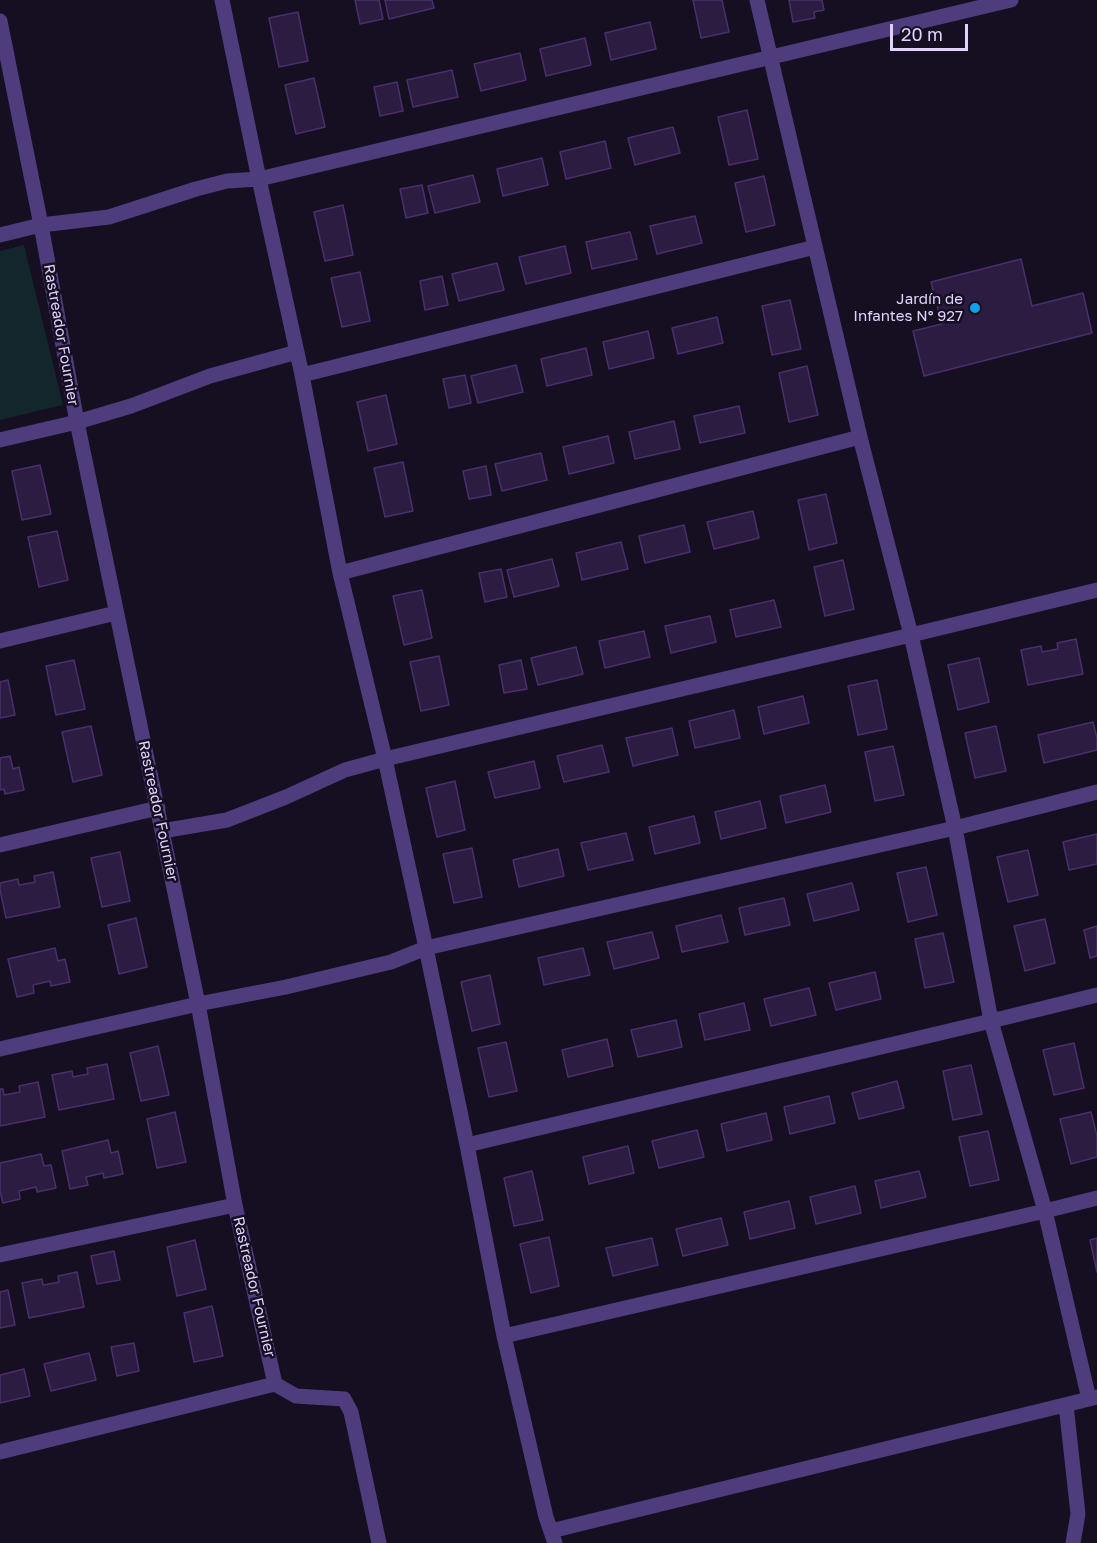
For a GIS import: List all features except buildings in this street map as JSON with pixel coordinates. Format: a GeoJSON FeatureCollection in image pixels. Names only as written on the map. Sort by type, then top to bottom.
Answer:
{"type":"FeatureCollection","features":[{"type":"Feature","properties":{"kind":"street"},"geometry":{"type":"LineString","coordinates":[[222,0],[302,375],[340,573],[385,759],[468,1144],[504,1336],[546,1517],[553,1537],[1093,1398],[1045,1211],[991,1022],[955,828],[911,635],[860,437],[758,0]]}},
{"type":"Feature","properties":{"kind":"street"},"geometry":{"type":"LineString","coordinates":[[0,235],[41,225],[109,218],[195,189],[227,181],[259,179],[1011,0]]}},
{"type":"Feature","properties":{"kind":"street","name":"Rastreador Fournier"},"geometry":{"type":"LineString","coordinates":[[1,31],[41,225],[77,422],[198,1004],[235,1205],[275,1384]]}},
{"type":"Feature","properties":{"kind":"street"},"geometry":{"type":"LineString","coordinates":[[302,375],[816,247]]}},
{"type":"Feature","properties":{"kind":"street"},"geometry":{"type":"LineString","coordinates":[[0,440],[77,422],[131,406],[210,376],[297,352]]}},
{"type":"Feature","properties":{"kind":"street"},"geometry":{"type":"LineString","coordinates":[[340,573],[860,437]]}},
{"type":"Feature","properties":{"kind":"street"},"geometry":{"type":"LineString","coordinates":[[162,831],[227,819],[286,797],[345,770],[385,759],[1097,590]]}},
{"type":"Feature","properties":{"kind":"street"},"geometry":{"type":"LineString","coordinates":[[0,641],[116,613]]}},
{"type":"Feature","properties":{"kind":"street"},"geometry":{"type":"LineString","coordinates":[[0,1048],[286,987],[391,962],[426,948],[955,828],[1097,792]]}},
{"type":"Feature","properties":{"kind":"street"},"geometry":{"type":"LineString","coordinates":[[0,845],[158,808]]}},
{"type":"Feature","properties":{"kind":"street"},"geometry":{"type":"LineString","coordinates":[[468,1144],[991,1022],[1097,995]]}},
{"type":"Feature","properties":{"kind":"street"},"geometry":{"type":"LineString","coordinates":[[504,1336],[1097,1198]]}},
{"type":"Feature","properties":{"kind":"street"},"geometry":{"type":"LineString","coordinates":[[0,1255],[235,1205]]}},
{"type":"Feature","properties":{"kind":"street"},"geometry":{"type":"LineString","coordinates":[[0,1452],[275,1384],[296,1396],[344,1399],[351,1412],[380,1543]]}},
{"type":"Feature","properties":{"kind":"street"},"geometry":{"type":"LineString","coordinates":[[1066,1405],[1078,1514],[1073,1543]]}},
{"type":"Feature","properties":{"kind":"green space"},"geometry":{"type":"Polygon","coordinates":[[[24,245],[63,405],[0,420],[0,251],[24,245]]]}},
{"type":"Feature","properties":{"kind":"place","name":"Jardín de Infantes N° 927"},"geometry":{"type":"Point","coordinates":[975,308]}}]}
